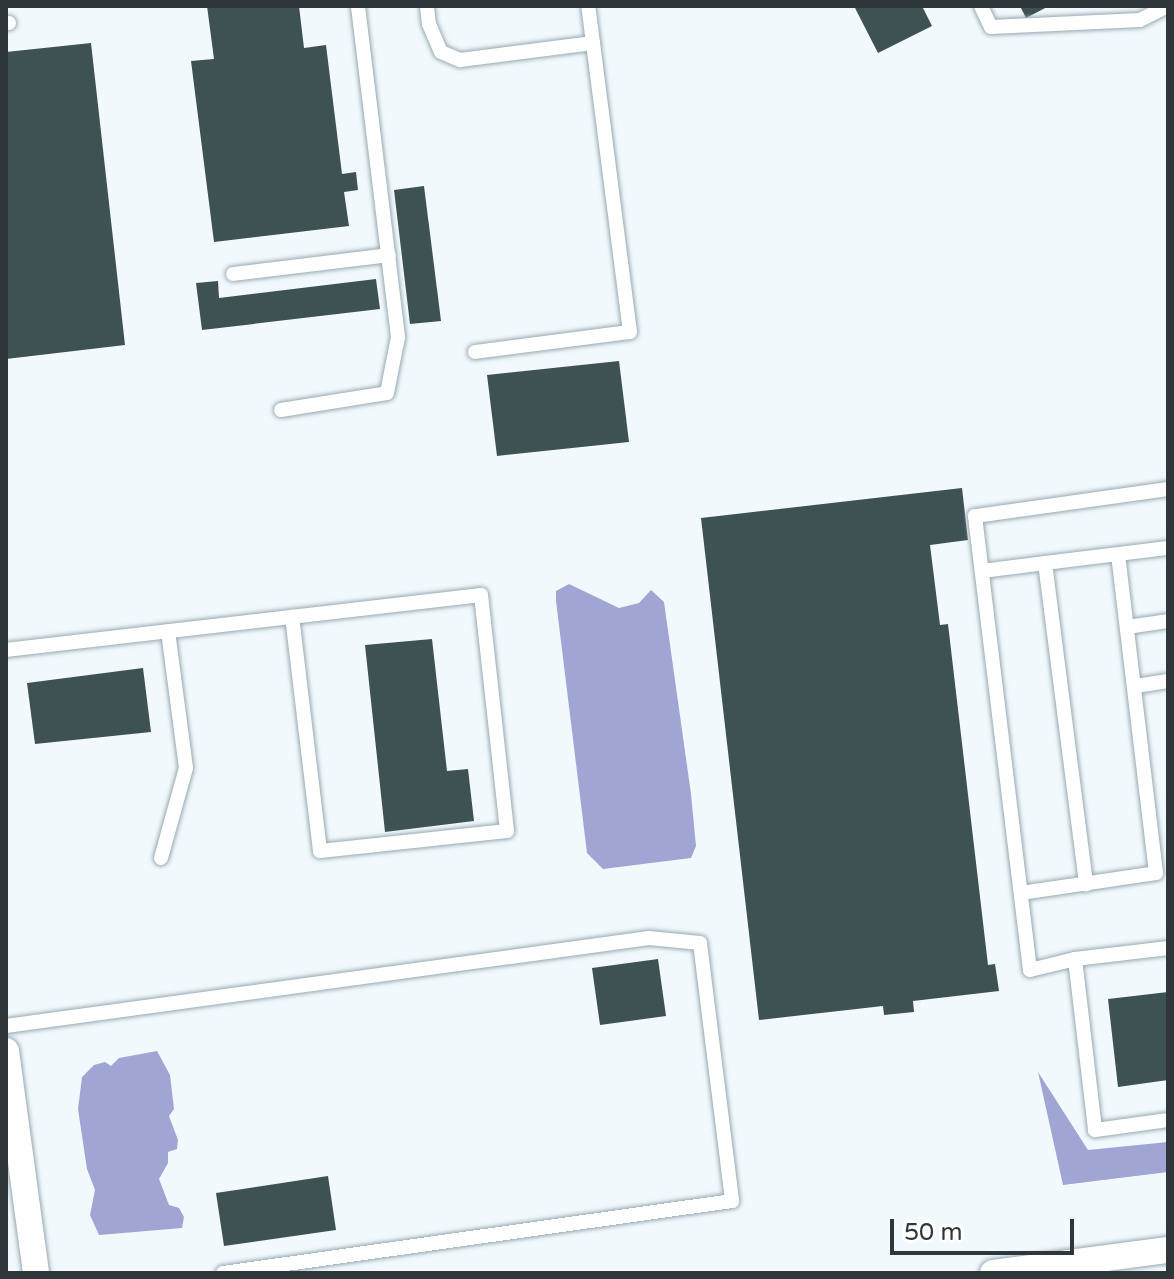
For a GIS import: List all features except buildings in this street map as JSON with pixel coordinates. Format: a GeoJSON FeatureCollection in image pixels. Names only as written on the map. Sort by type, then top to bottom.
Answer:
{"type":"FeatureCollection","features":[{"type":"Feature","properties":{"kind":"street"},"geometry":{"type":"LineString","coordinates":[[6,1051],[9,1093],[36,1273]]}},
{"type":"Feature","properties":{"kind":"street"},"geometry":{"type":"LineString","coordinates":[[993,1273],[1031,1271],[1168,1250]]}},
{"type":"Feature","properties":{"kind":"lane"},"geometry":{"type":"LineString","coordinates":[[281,410],[387,393],[398,337],[358,6]]}},
{"type":"Feature","properties":{"kind":"lane"},"geometry":{"type":"LineString","coordinates":[[427,6],[441,52],[460,60],[593,43]]}},
{"type":"Feature","properties":{"kind":"lane"},"geometry":{"type":"LineString","coordinates":[[475,352],[630,332],[588,6]]}},
{"type":"Feature","properties":{"kind":"lane"},"geometry":{"type":"LineString","coordinates":[[981,6],[991,27],[1140,20],[1168,6]]}},
{"type":"Feature","properties":{"kind":"lane"},"geometry":{"type":"LineString","coordinates":[[1116,6],[1123,21]]}},
{"type":"Feature","properties":{"kind":"lane"},"geometry":{"type":"LineString","coordinates":[[233,274],[389,255]]}},
{"type":"Feature","properties":{"kind":"lane"},"geometry":{"type":"LineString","coordinates":[[1168,489],[975,516],[1030,970],[1075,959],[1168,948]]}},
{"type":"Feature","properties":{"kind":"lane"},"geometry":{"type":"LineString","coordinates":[[982,571],[1168,548]]}},
{"type":"Feature","properties":{"kind":"lane"},"geometry":{"type":"LineString","coordinates":[[1021,893],[1156,873],[1118,555]]}},
{"type":"Feature","properties":{"kind":"lane"},"geometry":{"type":"LineString","coordinates":[[1045,563],[1086,884]]}},
{"type":"Feature","properties":{"kind":"lane"},"geometry":{"type":"LineString","coordinates":[[6,650],[481,595],[507,831],[320,851],[292,617]]}},
{"type":"Feature","properties":{"kind":"lane"},"geometry":{"type":"LineString","coordinates":[[1127,627],[1168,621]]}},
{"type":"Feature","properties":{"kind":"lane"},"geometry":{"type":"LineString","coordinates":[[161,858],[186,768],[168,631]]}},
{"type":"Feature","properties":{"kind":"lane"},"geometry":{"type":"LineString","coordinates":[[1136,686],[1168,681]]}},
{"type":"Feature","properties":{"kind":"lane"},"geometry":{"type":"LineString","coordinates":[[6,1026],[649,938],[700,943],[732,1201],[223,1273]]}},
{"type":"Feature","properties":{"kind":"lane"},"geometry":{"type":"LineString","coordinates":[[1075,959],[1095,1130],[1168,1120]]}},
{"type":"Feature","properties":{"kind":"water"},"geometry":{"type":"Polygon","coordinates":[[[569,584],[619,608],[639,603],[651,590],[664,602],[691,794],[696,846],[691,858],[603,869],[587,853],[556,601],[556,591],[569,584]]]}},
{"type":"Feature","properties":{"kind":"water"},"geometry":{"type":"Polygon","coordinates":[[[157,1051],[170,1075],[174,1109],[169,1116],[178,1140],[177,1149],[168,1152],[168,1163],[159,1179],[169,1205],[179,1208],[184,1217],[182,1228],[99,1235],[90,1215],[95,1190],[87,1169],[78,1109],[82,1077],[94,1065],[105,1062],[111,1066],[119,1058],[157,1051]]]}},
{"type":"Feature","properties":{"kind":"water"},"geometry":{"type":"Polygon","coordinates":[[[1038,1072],[1088,1150],[1168,1142],[1168,1172],[1063,1185],[1038,1072]]]}}]}
